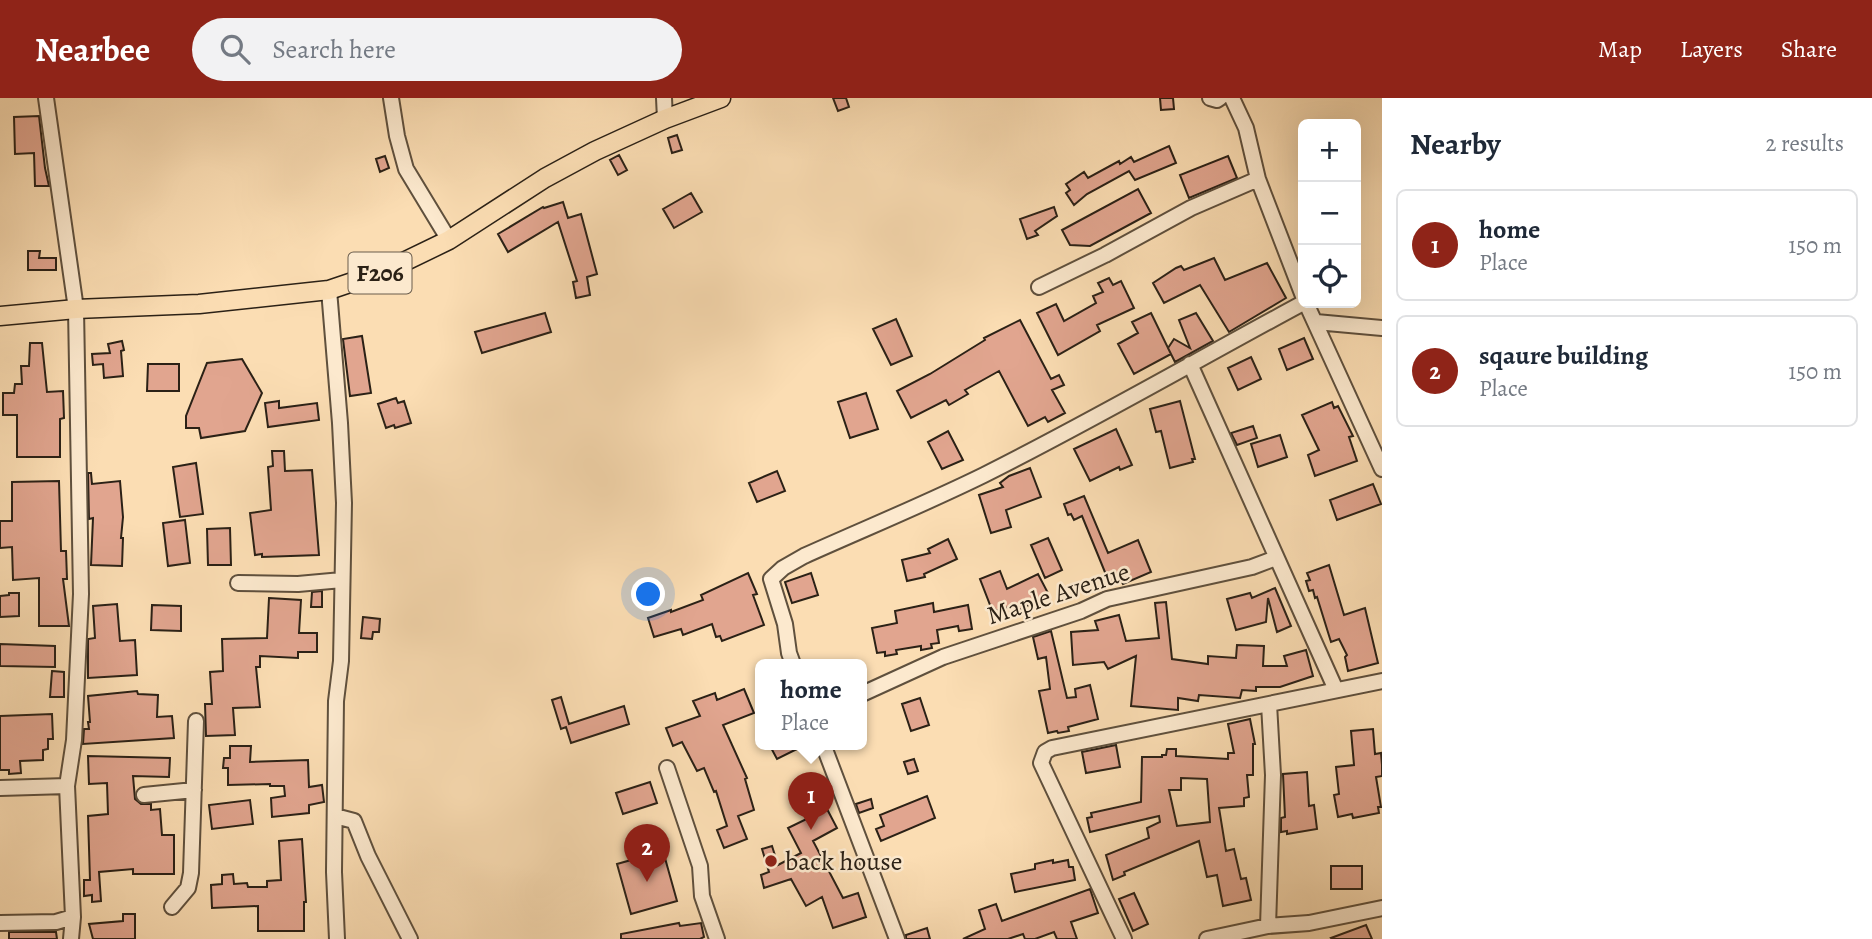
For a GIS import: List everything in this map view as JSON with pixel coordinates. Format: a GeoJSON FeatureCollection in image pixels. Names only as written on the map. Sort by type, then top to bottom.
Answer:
{"type":"FeatureCollection","features":[{"type":"Feature","properties":{"kind":"main road","name":"F206"},"geometry":{"type":"LineString","coordinates":[[0,316],[76,309],[198,304],[329,290],[385,271],[449,240],[545,178],[595,151],[665,119],[721,98]]}},
{"type":"Feature","properties":{"kind":"street"},"geometry":{"type":"LineString","coordinates":[[46,98],[76,309],[80,594],[74,740],[67,786],[73,917],[71,939]]}},
{"type":"Feature","properties":{"kind":"street"},"geometry":{"type":"LineString","coordinates":[[391,98],[406,169],[449,240]]}},
{"type":"Feature","properties":{"kind":"street"},"geometry":{"type":"LineString","coordinates":[[664,98],[665,119]]}},
{"type":"Feature","properties":{"kind":"street"},"geometry":{"type":"LineString","coordinates":[[1210,98],[1220,98]]}},
{"type":"Feature","properties":{"kind":"street"},"geometry":{"type":"LineString","coordinates":[[1232,98],[1245,128],[1258,179],[1298,283]]}},
{"type":"Feature","properties":{"kind":"street"},"geometry":{"type":"LineString","coordinates":[[1039,287],[1191,208],[1258,179]]}},
{"type":"Feature","properties":{"kind":"street"},"geometry":{"type":"LineString","coordinates":[[329,290],[344,503],[341,661],[336,701],[334,872],[337,939]]}},
{"type":"Feature","properties":{"kind":"street"},"geometry":{"type":"LineString","coordinates":[[791,659],[785,624],[771,579],[776,573],[804,556],[983,475],[1298,307]]}},
{"type":"Feature","properties":{"kind":"street"},"geometry":{"type":"LineString","coordinates":[[1308,308],[1382,469]]}},
{"type":"Feature","properties":{"kind":"street"},"geometry":{"type":"LineString","coordinates":[[1316,322],[1382,328]]}},
{"type":"Feature","properties":{"kind":"street"},"geometry":{"type":"LineString","coordinates":[[1190,364],[1336,690]]}},
{"type":"Feature","properties":{"kind":"street","name":"Maple Avenue"},"geometry":{"type":"LineString","coordinates":[[867,692],[943,657],[1081,611],[1107,599],[1252,567],[1276,558]]}},
{"type":"Feature","properties":{"kind":"street"},"geometry":{"type":"LineString","coordinates":[[237,583],[298,584],[342,580]]}},
{"type":"Feature","properties":{"kind":"street"},"geometry":{"type":"LineString","coordinates":[[1124,939],[1041,763],[1045,752],[1052,748],[1382,681]]}},
{"type":"Feature","properties":{"kind":"street"},"geometry":{"type":"LineString","coordinates":[[1268,926],[1273,775],[1269,704]]}},
{"type":"Feature","properties":{"kind":"street"},"geometry":{"type":"LineString","coordinates":[[172,907],[188,888],[191,873],[196,721]]}},
{"type":"Feature","properties":{"kind":"street"},"geometry":{"type":"LineString","coordinates":[[825,750],[897,939]]}},
{"type":"Feature","properties":{"kind":"street"},"geometry":{"type":"LineString","coordinates":[[667,768],[700,866],[702,896],[717,939]]}},
{"type":"Feature","properties":{"kind":"street"},"geometry":{"type":"LineString","coordinates":[[0,788],[67,786]]}},
{"type":"Feature","properties":{"kind":"street"},"geometry":{"type":"LineString","coordinates":[[144,795],[194,790]]}},
{"type":"Feature","properties":{"kind":"street"},"geometry":{"type":"LineString","coordinates":[[335,816],[354,821],[368,856],[410,939]]}},
{"type":"Feature","properties":{"kind":"street"},"geometry":{"type":"LineString","coordinates":[[1207,939],[1268,926],[1309,923],[1382,908]]}},
{"type":"Feature","properties":{"kind":"street"},"geometry":{"type":"LineString","coordinates":[[0,923],[55,922],[73,917]]}},
{"type":"Feature","properties":{"kind":"street"},"geometry":{"type":"LineString","coordinates":[[1309,923],[1313,939]]}},
{"type":"Feature","properties":{"kind":"building"},"geometry":{"type":"Polygon","coordinates":[[[833,98],[846,98],[849,107],[838,111],[833,98]]]}},
{"type":"Feature","properties":{"kind":"building"},"geometry":{"type":"Polygon","coordinates":[[[1160,98],[1173,98],[1174,109],[1161,110],[1160,98]]]}},
{"type":"Feature","properties":{"kind":"building"},"geometry":{"type":"Polygon","coordinates":[[[39,116],[49,186],[35,186],[34,153],[15,154],[14,117],[39,116]]]}},
{"type":"Feature","properties":{"kind":"building"},"geometry":{"type":"Polygon","coordinates":[[[677,135],[682,150],[672,153],[668,138],[677,135]]]}},
{"type":"Feature","properties":{"kind":"building"},"geometry":{"type":"Polygon","coordinates":[[[1169,146],[1176,163],[1135,180],[1129,171],[1087,194],[1074,205],[1066,193],[1070,190],[1066,184],[1084,172],[1088,178],[1119,161],[1120,164],[1131,157],[1134,162],[1169,146]]]}},
{"type":"Feature","properties":{"kind":"building"},"geometry":{"type":"Polygon","coordinates":[[[619,155],[627,170],[618,175],[610,160],[619,155]]]}},
{"type":"Feature","properties":{"kind":"building"},"geometry":{"type":"Polygon","coordinates":[[[385,156],[389,168],[380,172],[376,159],[385,156]]]}},
{"type":"Feature","properties":{"kind":"building"},"geometry":{"type":"Polygon","coordinates":[[[1228,156],[1237,178],[1189,198],[1180,175],[1228,156]]]}},
{"type":"Feature","properties":{"kind":"building"},"geometry":{"type":"Polygon","coordinates":[[[1138,189],[1151,213],[1090,246],[1070,245],[1062,230],[1138,189]]]}},
{"type":"Feature","properties":{"kind":"building"},"geometry":{"type":"Polygon","coordinates":[[[691,193],[702,212],[674,228],[663,209],[691,193]]]}},
{"type":"Feature","properties":{"kind":"building"},"geometry":{"type":"Polygon","coordinates":[[[563,202],[568,218],[581,214],[597,274],[587,277],[590,295],[576,298],[573,282],[577,281],[558,222],[508,252],[498,234],[543,207],[563,202]]]}},
{"type":"Feature","properties":{"kind":"building"},"geometry":{"type":"Polygon","coordinates":[[[1054,207],[1057,216],[1035,231],[1038,235],[1027,239],[1020,219],[1054,207]]]}},
{"type":"Feature","properties":{"kind":"building"},"geometry":{"type":"Polygon","coordinates":[[[28,251],[40,251],[39,258],[56,258],[56,270],[28,270],[28,251]]]}},
{"type":"Feature","properties":{"kind":"building"},"geometry":{"type":"Polygon","coordinates":[[[1214,258],[1225,280],[1267,263],[1286,298],[1229,332],[1200,285],[1164,303],[1153,283],[1176,268],[1181,266],[1184,270],[1214,258]]]}},
{"type":"Feature","properties":{"kind":"building"},"geometry":{"type":"Polygon","coordinates":[[[1109,278],[1113,285],[1121,281],[1134,308],[1097,325],[1100,331],[1058,355],[1037,313],[1056,304],[1064,321],[1096,303],[1093,296],[1103,292],[1098,283],[1109,278]]]}},
{"type":"Feature","properties":{"kind":"building"},"geometry":{"type":"Polygon","coordinates":[[[545,313],[551,332],[482,353],[475,332],[545,313]]]}},
{"type":"Feature","properties":{"kind":"building"},"geometry":{"type":"Polygon","coordinates":[[[1151,313],[1171,354],[1134,374],[1118,344],[1138,333],[1132,322],[1151,313]]]}},
{"type":"Feature","properties":{"kind":"building"},"geometry":{"type":"Polygon","coordinates":[[[1196,313],[1213,341],[1175,362],[1168,348],[1174,339],[1190,348],[1179,320],[1196,313]]]}},
{"type":"Feature","properties":{"kind":"building"},"geometry":{"type":"Polygon","coordinates":[[[896,319],[912,356],[891,365],[873,329],[896,319]]]}},
{"type":"Feature","properties":{"kind":"building"},"geometry":{"type":"Polygon","coordinates":[[[1020,320],[1051,379],[1059,375],[1064,385],[1052,390],[1065,413],[1048,422],[1045,417],[1028,426],[999,371],[965,390],[968,394],[949,405],[946,400],[911,418],[897,391],[930,374],[985,340],[984,338],[1020,320]]]}},
{"type":"Feature","properties":{"kind":"building"},"geometry":{"type":"Polygon","coordinates":[[[362,336],[371,393],[350,396],[343,339],[362,336]]]}},
{"type":"Feature","properties":{"kind":"building"},"geometry":{"type":"Polygon","coordinates":[[[1304,338],[1313,359],[1287,370],[1279,349],[1304,338]]]}},
{"type":"Feature","properties":{"kind":"building"},"geometry":{"type":"Polygon","coordinates":[[[122,341],[123,376],[104,378],[103,364],[93,365],[92,354],[110,353],[108,344],[122,341]]]}},
{"type":"Feature","properties":{"kind":"building"},"geometry":{"type":"Polygon","coordinates":[[[30,343],[42,343],[47,392],[63,391],[64,418],[60,419],[60,457],[17,457],[17,415],[3,415],[3,393],[14,393],[15,384],[22,384],[21,366],[29,366],[30,343]]]}},
{"type":"Feature","properties":{"kind":"building"},"geometry":{"type":"Polygon","coordinates":[[[1251,357],[1261,379],[1238,390],[1228,368],[1251,357]]]}},
{"type":"Feature","properties":{"kind":"building"},"geometry":{"type":"Polygon","coordinates":[[[242,359],[262,393],[245,431],[201,438],[199,428],[186,428],[186,416],[207,363],[242,359]]]}},
{"type":"Feature","properties":{"kind":"building"},"geometry":{"type":"Polygon","coordinates":[[[148,364],[179,364],[179,391],[147,391],[148,364]]]}},
{"type":"Feature","properties":{"kind":"building"},"geometry":{"type":"Polygon","coordinates":[[[866,393],[878,429],[850,438],[838,402],[866,393]]]}},
{"type":"Feature","properties":{"kind":"building"},"geometry":{"type":"Polygon","coordinates":[[[396,398],[398,403],[404,401],[411,423],[386,428],[378,404],[396,398]]]}},
{"type":"Feature","properties":{"kind":"building"},"geometry":{"type":"Polygon","coordinates":[[[279,401],[279,408],[317,403],[319,420],[268,427],[265,403],[279,401]]]}},
{"type":"Feature","properties":{"kind":"building"},"geometry":{"type":"Polygon","coordinates":[[[1180,401],[1195,459],[1192,459],[1193,462],[1170,468],[1161,431],[1156,432],[1150,409],[1180,401]]]}},
{"type":"Feature","properties":{"kind":"building"},"geometry":{"type":"Polygon","coordinates":[[[1332,402],[1334,408],[1338,406],[1353,436],[1349,437],[1357,461],[1315,476],[1308,455],[1319,450],[1302,415],[1332,402]]]}},
{"type":"Feature","properties":{"kind":"building"},"geometry":{"type":"Polygon","coordinates":[[[1253,426],[1257,438],[1237,445],[1231,433],[1253,426]]]}},
{"type":"Feature","properties":{"kind":"building"},"geometry":{"type":"Polygon","coordinates":[[[1116,429],[1132,465],[1120,470],[1119,467],[1090,481],[1074,449],[1116,429]]]}},
{"type":"Feature","properties":{"kind":"building"},"geometry":{"type":"Polygon","coordinates":[[[948,431],[963,460],[942,469],[928,442],[948,431]]]}},
{"type":"Feature","properties":{"kind":"building"},"geometry":{"type":"Polygon","coordinates":[[[1280,435],[1287,457],[1258,467],[1251,444],[1280,435]]]}},
{"type":"Feature","properties":{"kind":"building"},"geometry":{"type":"Polygon","coordinates":[[[272,451],[284,451],[285,471],[312,470],[319,555],[255,555],[250,513],[271,510],[268,467],[273,466],[272,451]]]}},
{"type":"Feature","properties":{"kind":"building"},"geometry":{"type":"Polygon","coordinates":[[[196,463],[203,514],[180,517],[173,467],[196,463]]]}},
{"type":"Feature","properties":{"kind":"building"},"geometry":{"type":"Polygon","coordinates":[[[1030,468],[1041,497],[1006,510],[1011,527],[991,533],[979,495],[1003,487],[1000,483],[1009,476],[1030,468]]]}},
{"type":"Feature","properties":{"kind":"building"},"geometry":{"type":"Polygon","coordinates":[[[777,471],[785,491],[757,502],[749,483],[777,471]]]}},
{"type":"Feature","properties":{"kind":"building"},"geometry":{"type":"Polygon","coordinates":[[[88,473],[91,473],[92,484],[120,481],[123,517],[122,566],[91,565],[93,518],[89,519],[88,473]]]}},
{"type":"Feature","properties":{"kind":"building"},"geometry":{"type":"Polygon","coordinates":[[[59,481],[61,551],[66,551],[67,579],[63,579],[69,626],[39,626],[39,578],[13,580],[12,547],[0,548],[0,521],[12,521],[12,482],[59,481]]]}},
{"type":"Feature","properties":{"kind":"building"},"geometry":{"type":"Polygon","coordinates":[[[1373,484],[1381,504],[1337,520],[1330,500],[1373,484]]]}},
{"type":"Feature","properties":{"kind":"building"},"geometry":{"type":"Polygon","coordinates":[[[1084,496],[1108,553],[1138,540],[1151,572],[1123,584],[1119,577],[1109,582],[1082,516],[1074,520],[1071,514],[1068,515],[1064,504],[1084,496]]]}},
{"type":"Feature","properties":{"kind":"building"},"geometry":{"type":"Polygon","coordinates":[[[185,520],[190,563],[168,566],[163,523],[185,520]]]}},
{"type":"Feature","properties":{"kind":"building"},"geometry":{"type":"Polygon","coordinates":[[[230,528],[231,565],[208,565],[207,529],[230,528]]]}},
{"type":"Feature","properties":{"kind":"building"},"geometry":{"type":"Polygon","coordinates":[[[1048,538],[1062,570],[1045,578],[1031,545],[1048,538]]]}},
{"type":"Feature","properties":{"kind":"building"},"geometry":{"type":"Polygon","coordinates":[[[948,539],[957,559],[924,574],[925,577],[907,581],[902,560],[930,553],[928,549],[948,539]]]}},
{"type":"Feature","properties":{"kind":"building"},"geometry":{"type":"Polygon","coordinates":[[[1329,565],[1344,615],[1365,608],[1378,663],[1348,671],[1345,657],[1347,655],[1339,639],[1331,642],[1317,597],[1315,598],[1313,590],[1309,591],[1306,581],[1310,580],[1307,573],[1329,565]]]}},
{"type":"Feature","properties":{"kind":"building"},"geometry":{"type":"Polygon","coordinates":[[[1000,571],[1007,589],[1038,574],[1049,595],[1011,614],[1009,607],[992,610],[980,579],[1000,571]]]}},
{"type":"Feature","properties":{"kind":"building"},"geometry":{"type":"Polygon","coordinates":[[[748,573],[757,594],[753,595],[764,625],[722,641],[720,636],[716,637],[712,624],[683,635],[681,629],[654,637],[648,618],[703,600],[701,595],[748,573]]]}},
{"type":"Feature","properties":{"kind":"building"},"geometry":{"type":"Polygon","coordinates":[[[811,573],[818,595],[792,603],[785,582],[811,573]]]}},
{"type":"Feature","properties":{"kind":"building"},"geometry":{"type":"Polygon","coordinates":[[[1275,588],[1291,626],[1277,632],[1268,598],[1266,622],[1236,630],[1227,599],[1250,593],[1252,598],[1275,588]]]}},
{"type":"Feature","properties":{"kind":"building"},"geometry":{"type":"Polygon","coordinates":[[[322,591],[322,607],[311,607],[312,592],[322,591]]]}},
{"type":"Feature","properties":{"kind":"building"},"geometry":{"type":"Polygon","coordinates":[[[19,593],[19,616],[0,617],[0,596],[19,593]]]}},
{"type":"Feature","properties":{"kind":"building"},"geometry":{"type":"Polygon","coordinates":[[[269,598],[301,600],[299,633],[317,633],[317,652],[298,652],[298,658],[260,656],[260,667],[256,667],[260,707],[233,708],[235,735],[206,736],[205,704],[212,704],[210,672],[223,671],[222,639],[267,638],[269,598]]]}},
{"type":"Feature","properties":{"kind":"building"},"geometry":{"type":"Polygon","coordinates":[[[1166,602],[1172,659],[1208,664],[1208,656],[1236,658],[1237,645],[1264,646],[1263,666],[1287,666],[1284,656],[1306,650],[1313,676],[1280,687],[1242,690],[1240,698],[1199,695],[1198,701],[1178,698],[1178,710],[1131,706],[1136,656],[1108,669],[1104,662],[1073,665],[1071,632],[1098,630],[1095,621],[1119,615],[1126,641],[1159,638],[1155,603],[1166,602]]]}},
{"type":"Feature","properties":{"kind":"building"},"geometry":{"type":"Polygon","coordinates":[[[933,603],[934,612],[968,605],[972,629],[959,631],[958,626],[937,630],[939,643],[931,644],[932,648],[921,650],[921,646],[896,650],[897,654],[885,656],[885,652],[877,653],[872,628],[897,623],[895,611],[933,603]]]}},
{"type":"Feature","properties":{"kind":"building"},"geometry":{"type":"Polygon","coordinates":[[[117,604],[120,641],[135,640],[137,675],[88,678],[88,639],[95,638],[93,606],[117,604]]]}},
{"type":"Feature","properties":{"kind":"building"},"geometry":{"type":"Polygon","coordinates":[[[152,605],[181,606],[181,631],[151,630],[152,605]]]}},
{"type":"Feature","properties":{"kind":"building"},"geometry":{"type":"Polygon","coordinates":[[[363,617],[380,619],[379,632],[373,632],[372,639],[361,638],[363,617]]]}},
{"type":"Feature","properties":{"kind":"building"},"geometry":{"type":"Polygon","coordinates":[[[1051,631],[1067,698],[1076,697],[1075,689],[1090,685],[1098,719],[1068,727],[1069,731],[1058,733],[1048,733],[1039,691],[1050,689],[1046,657],[1038,659],[1033,637],[1051,631]]]}},
{"type":"Feature","properties":{"kind":"building"},"geometry":{"type":"Polygon","coordinates":[[[0,644],[55,646],[55,667],[0,666],[0,644]]]}},
{"type":"Feature","properties":{"kind":"building"},"geometry":{"type":"Polygon","coordinates":[[[52,671],[64,672],[64,697],[50,697],[52,671]]]}},
{"type":"Feature","properties":{"kind":"building"},"geometry":{"type":"Polygon","coordinates":[[[744,689],[754,713],[723,725],[747,778],[745,779],[754,810],[738,816],[747,839],[724,848],[717,830],[727,826],[716,791],[714,792],[704,768],[697,771],[682,742],[673,746],[666,728],[700,716],[693,701],[715,693],[717,700],[744,689]]]}},
{"type":"Feature","properties":{"kind":"building"},"geometry":{"type":"Polygon","coordinates":[[[137,691],[138,694],[158,695],[157,717],[172,716],[174,738],[83,744],[84,729],[89,729],[90,722],[88,696],[137,691]]]}},
{"type":"Feature","properties":{"kind":"building"},"geometry":{"type":"Polygon","coordinates":[[[561,697],[569,724],[624,706],[629,724],[571,743],[566,727],[561,729],[552,700],[561,697]]]}},
{"type":"Feature","properties":{"kind":"building"},"geometry":{"type":"Polygon","coordinates":[[[920,698],[929,725],[911,731],[902,704],[920,698]]]}},
{"type":"Feature","properties":{"kind":"building"},"geometry":{"type":"Polygon","coordinates":[[[52,714],[53,739],[48,739],[48,749],[43,750],[43,760],[20,761],[21,773],[9,774],[9,770],[0,770],[0,716],[52,714]]]}},
{"type":"Feature","properties":{"kind":"building"},"geometry":{"type":"Polygon","coordinates":[[[1250,719],[1255,744],[1253,775],[1247,775],[1249,797],[1244,798],[1244,806],[1219,808],[1226,851],[1234,849],[1241,879],[1246,878],[1251,900],[1223,906],[1217,875],[1207,877],[1199,841],[1124,872],[1125,875],[1113,880],[1106,855],[1149,838],[1147,828],[1160,822],[1159,816],[1090,832],[1087,818],[1092,817],[1091,813],[1141,802],[1142,757],[1162,757],[1166,755],[1167,749],[1176,749],[1176,756],[1228,759],[1228,753],[1234,753],[1228,724],[1250,719]],[[1181,778],[1181,790],[1169,790],[1177,826],[1210,822],[1207,779],[1181,778]]]}},
{"type":"Feature","properties":{"kind":"building"},"geometry":{"type":"Polygon","coordinates":[[[1373,729],[1375,754],[1381,753],[1382,765],[1382,776],[1376,777],[1381,807],[1378,807],[1379,813],[1353,818],[1352,814],[1338,817],[1334,795],[1339,794],[1336,767],[1354,765],[1351,731],[1373,729]]]}},
{"type":"Feature","properties":{"kind":"building"},"geometry":{"type":"Polygon","coordinates":[[[1116,745],[1120,767],[1086,773],[1082,752],[1116,745]]]}},
{"type":"Feature","properties":{"kind":"building"},"geometry":{"type":"Polygon","coordinates":[[[230,746],[251,746],[250,762],[308,760],[309,787],[322,785],[324,802],[309,805],[309,813],[272,817],[271,798],[285,796],[284,786],[228,785],[228,768],[223,768],[224,758],[230,758],[230,746]]]}},
{"type":"Feature","properties":{"kind":"building"},"geometry":{"type":"Polygon","coordinates":[[[772,750],[795,750],[777,759],[772,750]]]}},
{"type":"Feature","properties":{"kind":"building"},"geometry":{"type":"Polygon","coordinates":[[[88,756],[170,758],[169,777],[133,776],[135,799],[141,804],[151,804],[151,810],[160,809],[162,835],[174,835],[174,874],[133,874],[133,869],[99,872],[101,901],[92,902],[92,895],[84,896],[84,880],[90,880],[88,816],[108,814],[107,783],[89,784],[88,756]]]}},
{"type":"Feature","properties":{"kind":"building"},"geometry":{"type":"Polygon","coordinates":[[[914,759],[918,771],[908,774],[904,762],[914,759]]]}},
{"type":"Feature","properties":{"kind":"building"},"geometry":{"type":"Polygon","coordinates":[[[1307,772],[1309,806],[1314,805],[1317,829],[1287,834],[1287,831],[1281,832],[1281,818],[1285,817],[1283,774],[1307,772]]]}},
{"type":"Feature","properties":{"kind":"building"},"geometry":{"type":"Polygon","coordinates":[[[650,782],[657,803],[623,814],[616,793],[650,782]]]}},
{"type":"Feature","properties":{"kind":"building"},"geometry":{"type":"Polygon","coordinates":[[[927,796],[935,818],[881,841],[876,829],[884,826],[880,815],[927,796]]]}},
{"type":"Feature","properties":{"kind":"building"},"geometry":{"type":"Polygon","coordinates":[[[871,799],[873,808],[859,813],[856,804],[871,799]]]}},
{"type":"Feature","properties":{"kind":"building"},"geometry":{"type":"Polygon","coordinates":[[[250,800],[253,824],[212,829],[209,805],[250,800]]]}},
{"type":"Feature","properties":{"kind":"building"},"geometry":{"type":"Polygon","coordinates":[[[827,809],[837,828],[813,841],[843,898],[858,893],[866,917],[833,928],[822,897],[806,906],[791,879],[764,888],[761,875],[769,872],[762,849],[772,846],[778,865],[801,853],[788,828],[827,809]]]}},
{"type":"Feature","properties":{"kind":"building"},"geometry":{"type":"Polygon","coordinates":[[[302,839],[306,902],[304,931],[258,931],[258,906],[212,908],[211,885],[222,884],[222,875],[233,874],[234,884],[247,883],[248,887],[267,887],[267,881],[281,880],[279,841],[302,839]]]}},
{"type":"Feature","properties":{"kind":"building"},"geometry":{"type":"Polygon","coordinates":[[[663,851],[677,901],[631,914],[617,864],[663,851]]]}},
{"type":"Feature","properties":{"kind":"building"},"geometry":{"type":"Polygon","coordinates":[[[1053,860],[1053,863],[1068,860],[1069,867],[1073,867],[1075,880],[1015,892],[1011,874],[1035,869],[1035,864],[1053,860]]]}},
{"type":"Feature","properties":{"kind":"building"},"geometry":{"type":"Polygon","coordinates":[[[1331,866],[1362,866],[1362,889],[1331,889],[1331,866]]]}},
{"type":"Feature","properties":{"kind":"building"},"geometry":{"type":"Polygon","coordinates":[[[1090,889],[1098,913],[1071,922],[1077,939],[1057,939],[1054,932],[1035,939],[1025,939],[1023,934],[1008,939],[963,939],[985,929],[979,910],[996,904],[1002,921],[1090,889]]]}},
{"type":"Feature","properties":{"kind":"building"},"geometry":{"type":"Polygon","coordinates":[[[1134,893],[1148,924],[1133,931],[1119,899],[1134,893]]]}},
{"type":"Feature","properties":{"kind":"building"},"geometry":{"type":"Polygon","coordinates":[[[123,914],[135,914],[135,939],[93,939],[89,924],[123,921],[123,914]]]}},
{"type":"Feature","properties":{"kind":"building"},"geometry":{"type":"Polygon","coordinates":[[[679,923],[680,926],[701,923],[704,937],[621,939],[621,934],[679,923]]]}},
{"type":"Feature","properties":{"kind":"building"},"geometry":{"type":"Polygon","coordinates":[[[1366,925],[1372,939],[1331,938],[1366,925]]]}},
{"type":"Feature","properties":{"kind":"building"},"geometry":{"type":"Polygon","coordinates":[[[927,928],[930,939],[906,939],[906,935],[927,928]]]}},
{"type":"Feature","properties":{"kind":"building"},"geometry":{"type":"Polygon","coordinates":[[[9,932],[56,932],[57,939],[9,939],[9,932]]]}},
{"type":"Feature","properties":{"kind":"place","name":"home"},"geometry":{"type":"Point","coordinates":[811,830]}},
{"type":"Feature","properties":{"kind":"place","name":"back house"},"geometry":{"type":"Point","coordinates":[771,861]}},
{"type":"Feature","properties":{"kind":"place","name":"sqaure building"},"geometry":{"type":"Point","coordinates":[647,882]}}]}
